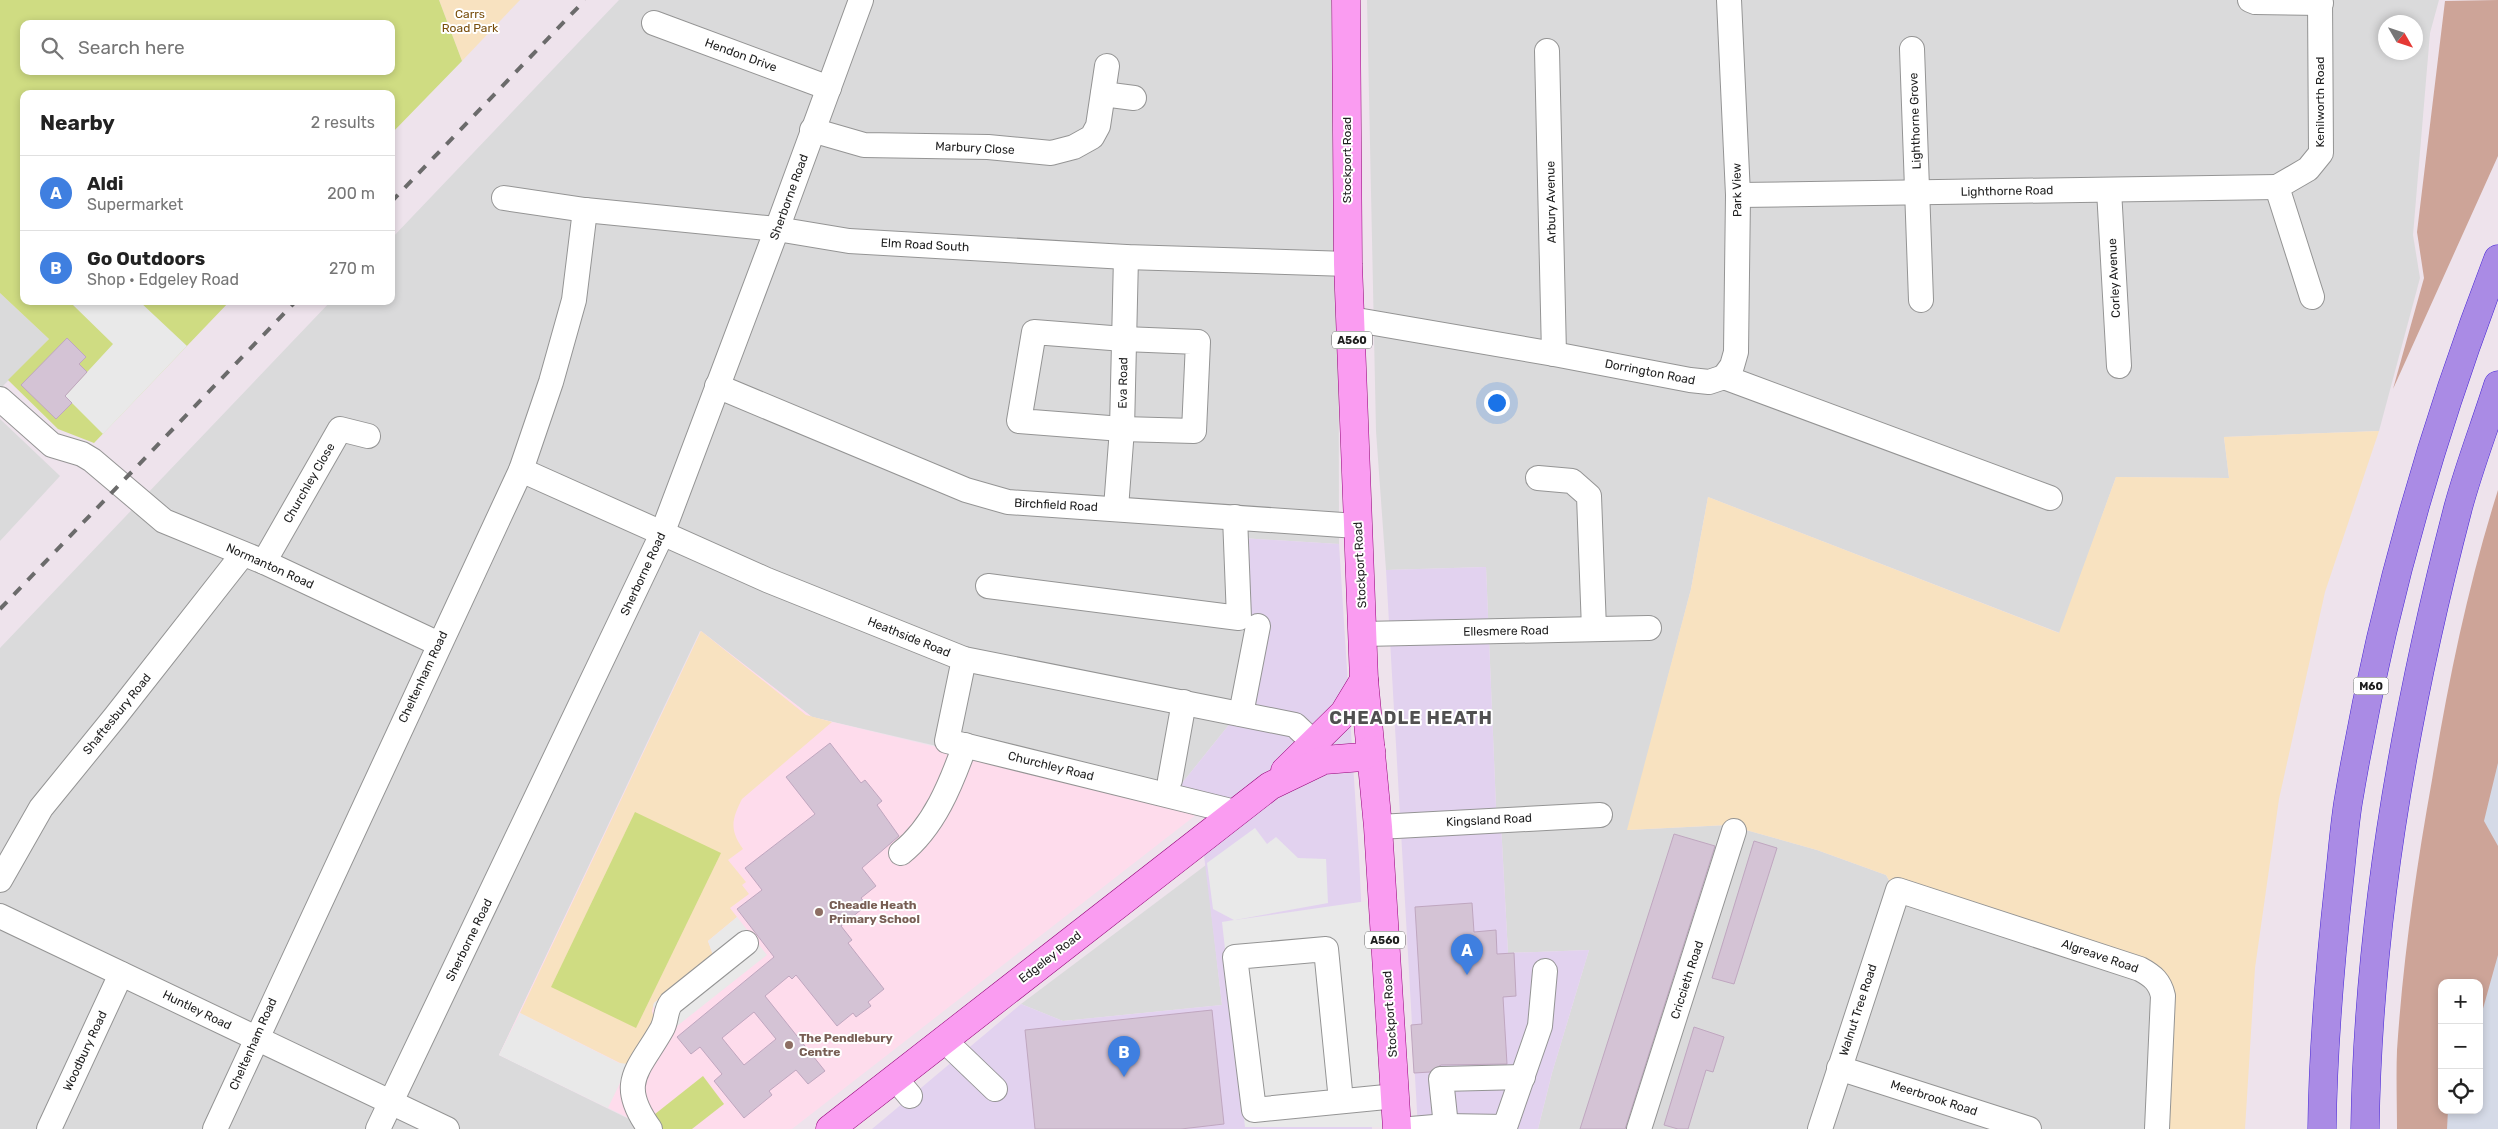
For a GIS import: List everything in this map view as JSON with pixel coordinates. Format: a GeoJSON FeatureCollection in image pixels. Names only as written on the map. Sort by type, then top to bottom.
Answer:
{"type":"FeatureCollection","features":[{"type":"Feature","properties":{"kind":"highway","name":"M60"},"geometry":{"type":"LineString","coordinates":[[2322,1129],[2328,980],[2348,804],[2380,640],[2415,502],[2440,419],[2498,259]]}},
{"type":"Feature","properties":{"kind":"highway"},"geometry":{"type":"LineString","coordinates":[[2365,1129],[2365,1088],[2375,958],[2390,828],[2411,707],[2459,506],[2498,385]]}},
{"type":"Feature","properties":{"kind":"main road","name":"Stockport Road"},"geometry":{"type":"LineString","coordinates":[[1346,0],[1348,264],[1357,526],[1364,680],[1378,827],[1397,1129]]}},
{"type":"Feature","properties":{"kind":"main road","name":"Edgeley Road"},"geometry":{"type":"LineString","coordinates":[[1270,786],[1309,735],[1344,713],[1364,680]]}},
{"type":"Feature","properties":{"kind":"main road"},"geometry":{"type":"LineString","coordinates":[[1309,735],[1370,743]]}},
{"type":"Feature","properties":{"kind":"main road","name":"Edgeley Road"},"geometry":{"type":"LineString","coordinates":[[830,1129],[903,1087],[944,1040],[1270,786],[1324,760],[1342,757],[1362,757],[1370,743]]}},
{"type":"Feature","properties":{"kind":"main road"},"geometry":{"type":"LineString","coordinates":[[1342,757],[1357,773],[1363,814],[1378,827]]}},
{"type":"Feature","properties":{"kind":"street","name":"Sherborne Road"},"geometry":{"type":"LineString","coordinates":[[378,1129],[662,534],[778,229],[812,130],[861,0]]}},
{"type":"Feature","properties":{"kind":"street","name":"Park View"},"geometry":{"type":"LineString","coordinates":[[1724,377],[1732,366],[1736,352],[1738,196],[1729,0]]}},
{"type":"Feature","properties":{"kind":"street"},"geometry":{"type":"LineString","coordinates":[[2250,0],[2255,2],[2321,1]]}},
{"type":"Feature","properties":{"kind":"street","name":"Kenilworth Road"},"geometry":{"type":"LineString","coordinates":[[2277,187],[2308,169],[2321,153],[2321,1]]}},
{"type":"Feature","properties":{"kind":"street","name":"Hendon Drive"},"geometry":{"type":"LineString","coordinates":[[654,23],[829,88]]}},
{"type":"Feature","properties":{"kind":"street","name":"Lighthorne Grove"},"geometry":{"type":"LineString","coordinates":[[1912,49],[1921,300]]}},
{"type":"Feature","properties":{"kind":"street","name":"Arbury Avenue"},"geometry":{"type":"LineString","coordinates":[[1547,51],[1554,354]]}},
{"type":"Feature","properties":{"kind":"street","name":"Marbury Close"},"geometry":{"type":"LineString","coordinates":[[812,130],[864,145],[988,147],[1051,153],[1074,147],[1092,137],[1098,126],[1107,66]]}},
{"type":"Feature","properties":{"kind":"street"},"geometry":{"type":"LineString","coordinates":[[1103,94],[1134,98]]}},
{"type":"Feature","properties":{"kind":"street","name":"Lighthorne Road"},"geometry":{"type":"LineString","coordinates":[[1738,196],[2277,187]]}},
{"type":"Feature","properties":{"kind":"street"},"geometry":{"type":"LineString","coordinates":[[2277,187],[2312,297]]}},
{"type":"Feature","properties":{"kind":"street","name":"Corley Avenue"},"geometry":{"type":"LineString","coordinates":[[2110,190],[2120,366]]}},
{"type":"Feature","properties":{"kind":"street","name":"Elm Road South"},"geometry":{"type":"LineString","coordinates":[[504,198],[585,210],[778,229],[849,240],[1126,257],[1348,264]]}},
{"type":"Feature","properties":{"kind":"street","name":"Cheltenham Road"},"geometry":{"type":"LineString","coordinates":[[215,1129],[438,644],[521,470],[551,382],[574,300],[585,210]]}},
{"type":"Feature","properties":{"kind":"street","name":"Eva Road"},"geometry":{"type":"LineString","coordinates":[[1116,508],[1122,429],[1126,257]]}},
{"type":"Feature","properties":{"kind":"street","name":"Dorrington Road"},"geometry":{"type":"LineString","coordinates":[[1351,319],[1554,354],[1690,380],[1709,382],[1724,377],[2050,498]]}},
{"type":"Feature","properties":{"kind":"street"},"geometry":{"type":"LineString","coordinates":[[1034,332],[1124,339],[1198,342],[1194,431],[1122,429],[1019,421],[1034,332]]}},
{"type":"Feature","properties":{"kind":"street","name":"Birchfield Road"},"geometry":{"type":"LineString","coordinates":[[717,386],[966,490],[1008,502],[1357,526]]}},
{"type":"Feature","properties":{"kind":"street","name":"Normanton Road"},"geometry":{"type":"LineString","coordinates":[[1,403],[52,445],[82,454],[164,521],[254,558],[438,644]]}},
{"type":"Feature","properties":{"kind":"street","name":"Churchley Close"},"geometry":{"type":"LineString","coordinates":[[254,558],[340,429],[368,436]]}},
{"type":"Feature","properties":{"kind":"street","name":"Heathside Road"},"geometry":{"type":"LineString","coordinates":[[521,470],[767,580],[964,659],[1241,714],[1309,735]]}},
{"type":"Feature","properties":{"kind":"street"},"geometry":{"type":"LineString","coordinates":[[1538,478],[1572,481],[1589,496],[1594,629]]}},
{"type":"Feature","properties":{"kind":"street"},"geometry":{"type":"LineString","coordinates":[[988,586],[1239,618],[1235,517]]}},
{"type":"Feature","properties":{"kind":"street","name":"Shaftesbury Road"},"geometry":{"type":"LineString","coordinates":[[0,880],[41,808],[115,717],[254,558]]}},
{"type":"Feature","properties":{"kind":"street"},"geometry":{"type":"LineString","coordinates":[[1241,714],[1258,626]]}},
{"type":"Feature","properties":{"kind":"street","name":"Ellesmere Road"},"geometry":{"type":"LineString","coordinates":[[1363,634],[1649,628]]}},
{"type":"Feature","properties":{"kind":"street","name":"Churchley Road"},"geometry":{"type":"LineString","coordinates":[[964,659],[947,741],[1235,812]]}},
{"type":"Feature","properties":{"kind":"street"},"geometry":{"type":"LineString","coordinates":[[1170,780],[1184,702]]}},
{"type":"Feature","properties":{"kind":"street"},"geometry":{"type":"LineString","coordinates":[[902,853],[916,842],[926,827],[954,774],[965,745]]}},
{"type":"Feature","properties":{"kind":"street","name":"Kingsland Road"},"geometry":{"type":"LineString","coordinates":[[1378,827],[1600,816]]}},
{"type":"Feature","properties":{"kind":"street","name":"Criccieth Road"},"geometry":{"type":"LineString","coordinates":[[1640,1129],[1734,831]]}},
{"type":"Feature","properties":{"kind":"street","name":"Walnut Tree Road"},"geometry":{"type":"LineString","coordinates":[[1820,1129],[1898,890]]}},
{"type":"Feature","properties":{"kind":"street","name":"Algreave Road"},"geometry":{"type":"LineString","coordinates":[[1898,890],[2113,960],[2152,976],[2160,985],[2163,996],[2157,1129]]}},
{"type":"Feature","properties":{"kind":"street","name":"Huntley Road"},"geometry":{"type":"LineString","coordinates":[[0,916],[448,1129]]}},
{"type":"Feature","properties":{"kind":"street"},"geometry":{"type":"LineString","coordinates":[[650,1129],[634,1100],[633,1080],[638,1068],[664,1026],[670,1003],[746,943]]}},
{"type":"Feature","properties":{"kind":"street"},"geometry":{"type":"LineString","coordinates":[[1341,1101],[1326,949],[1236,957],[1254,1110],[1396,1096]]}},
{"type":"Feature","properties":{"kind":"street"},"geometry":{"type":"LineString","coordinates":[[1411,1129],[1446,1126],[1505,1127],[1540,1026],[1545,971]]}},
{"type":"Feature","properties":{"kind":"street","name":"Woodbury Road"},"geometry":{"type":"LineString","coordinates":[[49,1129],[121,974]]}},
{"type":"Feature","properties":{"kind":"street"},"geometry":{"type":"LineString","coordinates":[[944,1040],[995,1089]]}},
{"type":"Feature","properties":{"kind":"street","name":"Meerbrook Road"},"geometry":{"type":"LineString","coordinates":[[1839,1068],[2029,1129]]}},
{"type":"Feature","properties":{"kind":"street"},"geometry":{"type":"LineString","coordinates":[[1446,1126],[1441,1079],[1523,1077]]}},
{"type":"Feature","properties":{"kind":"shaded area"},"geometry":{"type":"Polygon","coordinates":[[[619,0],[1338,0],[1339,544],[1241,538],[1262,622],[1248,701],[1179,787],[941,747],[812,717],[700,631],[499,1055],[633,1121],[635,1129],[0,1129],[0,648],[327,305],[395,305],[395,235],[619,0]]]}},
{"type":"Feature","properties":{"kind":"shaded area"},"geometry":{"type":"Polygon","coordinates":[[[1367,0],[2439,0],[2430,33],[2413,235],[2420,278],[2379,431],[2224,437],[2229,478],[2116,477],[2060,633],[1708,497],[1691,589],[1628,830],[1728,825],[1817,850],[1886,875],[1896,893],[2159,972],[2163,1129],[1538,1129],[1552,1073],[1589,950],[1508,953],[1501,824],[1496,807],[1486,567],[1386,570],[1376,431],[1367,0]]]}},
{"type":"Feature","properties":{"kind":"shaded area"},"geometry":{"type":"Polygon","coordinates":[[[2498,0],[2498,156],[2393,389],[2424,278],[2417,232],[2445,1],[2498,0]]]}},
{"type":"Feature","properties":{"kind":"shaded area"},"geometry":{"type":"Polygon","coordinates":[[[0,293],[49,339],[0,389],[0,293]]]}},
{"type":"Feature","properties":{"kind":"shaded area"},"geometry":{"type":"Polygon","coordinates":[[[73,305],[143,305],[187,346],[103,434],[65,396],[113,344],[73,305]]]}},
{"type":"Feature","properties":{"kind":"shaded area"},"geometry":{"type":"Polygon","coordinates":[[[0,419],[60,476],[0,541],[0,419]]]}},
{"type":"Feature","properties":{"kind":"shaded area"},"geometry":{"type":"Polygon","coordinates":[[[2498,490],[2498,763],[2484,821],[2498,846],[2498,955],[2483,1009],[2483,979],[2438,979],[2438,1114],[2448,1114],[2447,1129],[2397,1129],[2397,1060],[2400,1016],[2406,948],[2421,847],[2445,707],[2460,634],[2498,490]]]}},
{"type":"Feature","properties":{"kind":"shaded area"},"geometry":{"type":"Polygon","coordinates":[[[1241,538],[1339,544],[1359,857],[1372,1129],[872,1129],[1021,1004],[1063,1021],[1222,1005],[1203,847],[1228,800],[1179,787],[1248,701],[1262,622],[1244,622],[1241,538]]]}},
{"type":"Feature","properties":{"kind":"shaded area"},"geometry":{"type":"Polygon","coordinates":[[[1486,567],[1496,807],[1501,824],[1508,953],[1589,950],[1552,1073],[1538,1129],[1418,1129],[1386,570],[1486,567]]]}},
{"type":"Feature","properties":{"kind":"shaded area","name":"Cheadle Heath Primary School"},"geometry":{"type":"Polygon","coordinates":[[[701,631],[812,717],[1201,811],[792,1129],[635,1129],[633,1120],[499,1055],[701,631]]]}},
{"type":"Feature","properties":{"kind":"shaded area"},"geometry":{"type":"Polygon","coordinates":[[[2498,667],[2498,1129],[2431,1129],[2429,1029],[2438,982],[2438,1114],[2483,1114],[2483,979],[2439,979],[2498,667]]]}},
{"type":"Feature","properties":{"kind":"shaded area"},"geometry":{"type":"Polygon","coordinates":[[[1255,828],[1267,844],[1276,837],[1298,858],[1326,859],[1328,903],[1235,920],[1367,901],[1384,1127],[1245,1127],[1222,922],[1234,920],[1213,909],[1207,863],[1255,828]]]}},
{"type":"Feature","properties":{"kind":"shaded area"},"geometry":{"type":"Polygon","coordinates":[[[1206,865],[1222,1005],[1063,1021],[1021,1004],[1206,865]]]}},
{"type":"Feature","properties":{"kind":"shaded area"},"geometry":{"type":"Polygon","coordinates":[[[737,917],[767,955],[672,1030],[653,1006],[654,1003],[713,955],[708,941],[737,917]]]}},
{"type":"Feature","properties":{"kind":"shaded area"},"geometry":{"type":"Polygon","coordinates":[[[520,1013],[619,1063],[629,1064],[608,1108],[499,1055],[520,1013]]]}},
{"type":"Feature","properties":{"kind":"green space"},"geometry":{"type":"Polygon","coordinates":[[[0,0],[439,0],[462,61],[395,130],[395,90],[20,90],[20,305],[226,305],[94,443],[58,429],[8,380],[49,339],[0,293],[0,0]]]}},
{"type":"Feature","properties":{"kind":"green space","name":"Carrs Road Park"},"geometry":{"type":"Polygon","coordinates":[[[439,0],[520,0],[462,61],[439,0]]]}},
{"type":"Feature","properties":{"kind":"green space"},"geometry":{"type":"Polygon","coordinates":[[[2379,431],[2325,592],[2279,799],[2255,968],[2245,1129],[2163,1129],[2167,987],[1894,889],[1886,875],[1817,850],[1728,825],[1627,830],[1691,589],[1708,497],[2059,633],[2116,477],[2229,478],[2224,437],[2379,431]]]}},
{"type":"Feature","properties":{"kind":"green space"},"geometry":{"type":"Polygon","coordinates":[[[701,631],[806,715],[832,722],[742,799],[734,818],[734,830],[743,849],[728,860],[746,882],[742,885],[749,894],[730,908],[737,917],[708,941],[713,955],[654,1003],[652,1011],[655,1023],[629,1064],[624,1065],[520,1013],[701,631]]]}},
{"type":"Feature","properties":{"kind":"green space"},"geometry":{"type":"Polygon","coordinates":[[[635,812],[721,853],[636,1028],[551,987],[635,812]]]}},
{"type":"Feature","properties":{"kind":"green space"},"geometry":{"type":"Polygon","coordinates":[[[703,1076],[724,1104],[692,1129],[660,1129],[650,1118],[703,1076]]]}},
{"type":"Feature","properties":{"kind":"building"},"geometry":{"type":"Polygon","coordinates":[[[67,338],[86,357],[79,364],[87,372],[65,396],[72,403],[56,419],[21,385],[67,338]]]}},
{"type":"Feature","properties":{"kind":"building"},"geometry":{"type":"Polygon","coordinates":[[[830,743],[861,783],[865,780],[882,801],[877,805],[899,836],[862,868],[876,886],[861,898],[867,905],[841,926],[852,940],[848,943],[884,989],[868,1002],[871,1006],[856,1017],[853,1013],[837,1026],[796,975],[792,979],[789,976],[765,996],[825,1071],[808,1084],[796,1070],[769,1091],[772,1095],[744,1118],[714,1081],[722,1074],[700,1047],[691,1054],[677,1037],[774,957],[737,909],[762,890],[745,868],[815,814],[786,777],[830,743]],[[754,1012],[722,1038],[744,1065],[776,1039],[754,1012]]]}},
{"type":"Feature","properties":{"kind":"building"},"geometry":{"type":"Polygon","coordinates":[[[1674,834],[1715,846],[1626,1126],[1625,1129],[1580,1129],[1674,834]]]}},
{"type":"Feature","properties":{"kind":"building"},"geometry":{"type":"Polygon","coordinates":[[[1754,841],[1777,848],[1734,984],[1712,978],[1754,841]]]}},
{"type":"Feature","properties":{"kind":"building"},"geometry":{"type":"Polygon","coordinates":[[[1472,903],[1474,932],[1496,930],[1497,954],[1514,953],[1516,996],[1503,997],[1507,1064],[1441,1065],[1430,1072],[1414,1073],[1411,1025],[1422,1024],[1415,907],[1472,903]]]}},
{"type":"Feature","properties":{"kind":"building"},"geometry":{"type":"Polygon","coordinates":[[[1212,1010],[1224,1124],[1181,1129],[1035,1129],[1025,1030],[1212,1010]]]}},
{"type":"Feature","properties":{"kind":"building"},"geometry":{"type":"Polygon","coordinates":[[[1694,1027],[1724,1037],[1713,1072],[1706,1070],[1688,1129],[1678,1129],[1664,1125],[1694,1027]]]}},
{"type":"Feature","properties":{"kind":"railway"},"geometry":{"type":"LineString","coordinates":[[395,198],[585,0]]}},
{"type":"Feature","properties":{"kind":"railway"},"geometry":{"type":"LineString","coordinates":[[0,609],[292,305]]}},
{"type":"Feature","properties":{"kind":"place","name":"Cheadle Heath Primary School"},"geometry":{"type":"Point","coordinates":[819,912]}},
{"type":"Feature","properties":{"kind":"place","name":"Aldi"},"geometry":{"type":"Point","coordinates":[1467,975]}},
{"type":"Feature","properties":{"kind":"place","name":"The Pendlebury Centre"},"geometry":{"type":"Point","coordinates":[789,1045]}},
{"type":"Feature","properties":{"kind":"place","name":"Go Outdoors"},"geometry":{"type":"Point","coordinates":[1124,1077]}},
{"type":"Feature","properties":{"kind":"district","name":"CHEADLE HEATH"},"geometry":{"type":"Point","coordinates":[1411,718]}}]}
